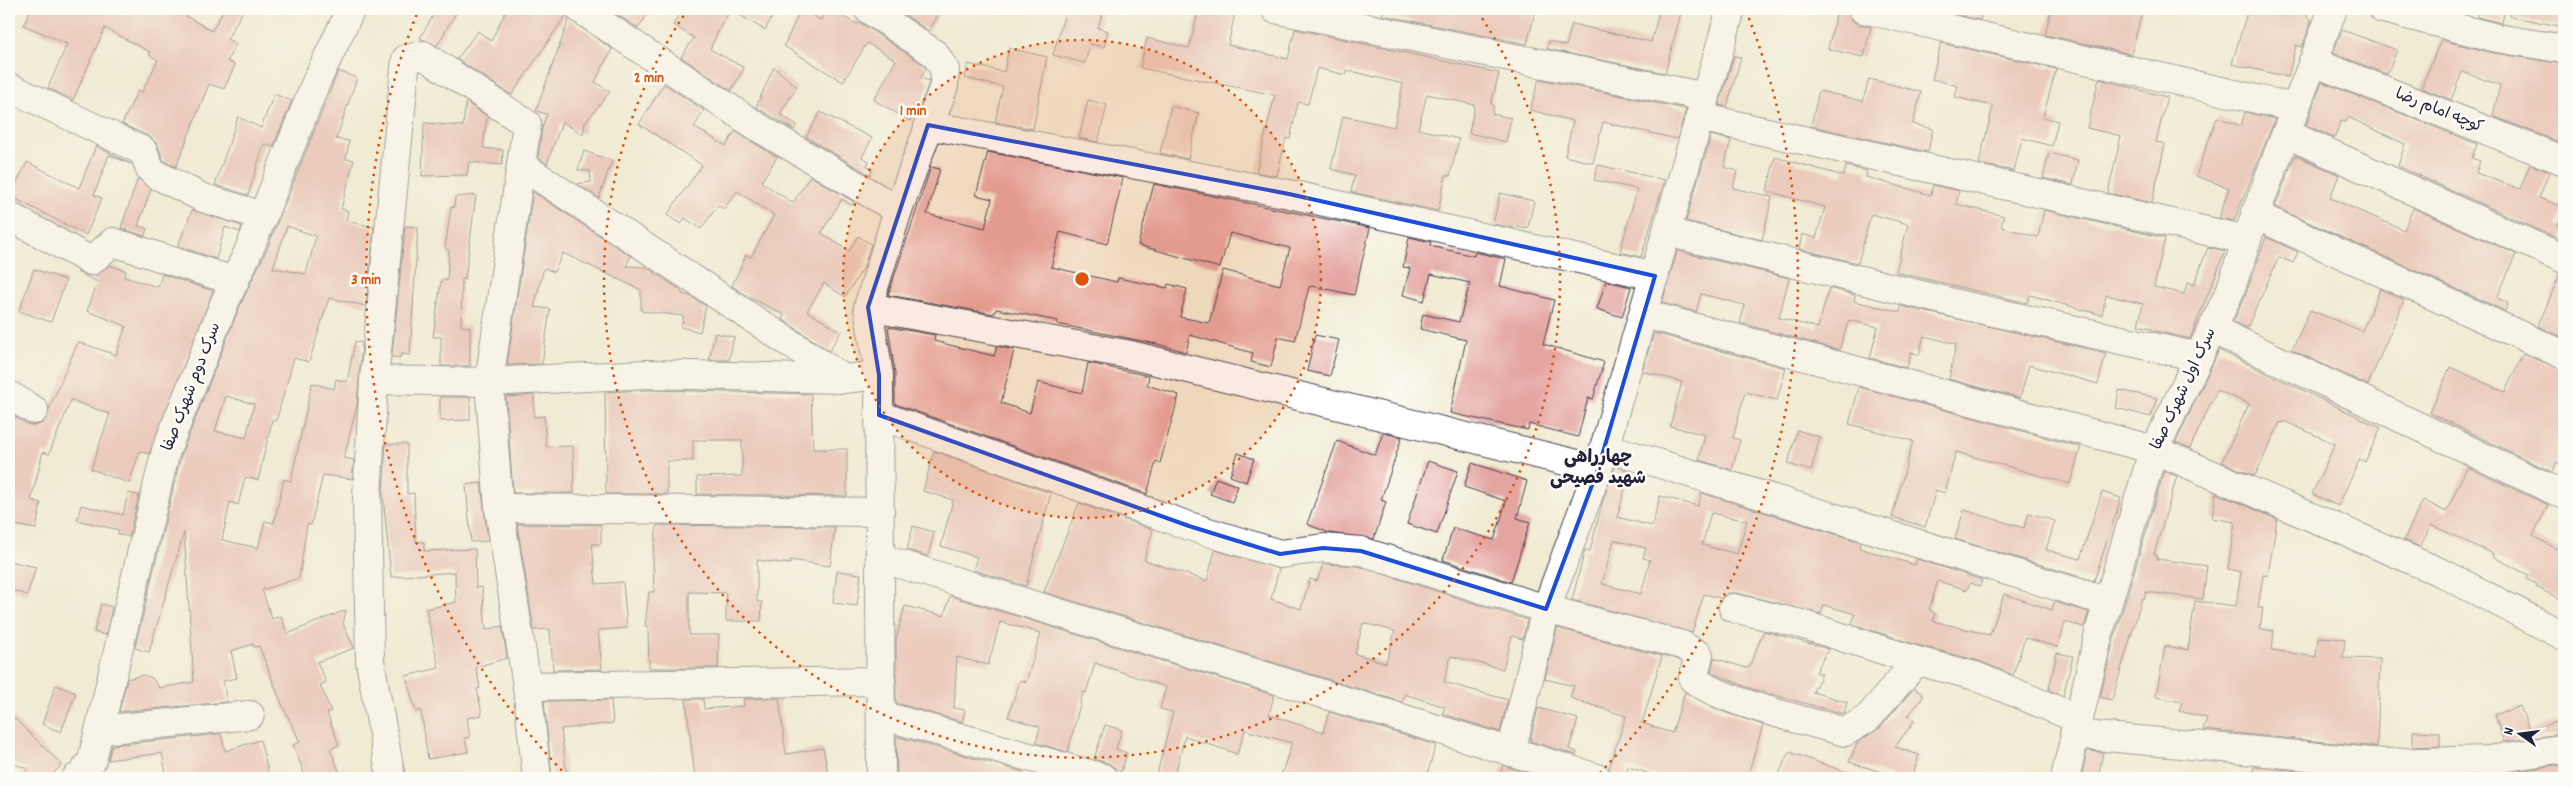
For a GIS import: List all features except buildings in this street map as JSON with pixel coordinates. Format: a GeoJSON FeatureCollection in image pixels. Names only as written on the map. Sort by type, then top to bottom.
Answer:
{"type":"FeatureCollection","features":[{"type":"Feature","properties":{"kind":"street","name":"سرک دوم شهرک صفا"},"geometry":{"type":"LineString","coordinates":[[76,778],[81,776],[92,760],[166,450],[316,82],[351,9]]}},
{"type":"Feature","properties":{"kind":"street"},"geometry":{"type":"LineString","coordinates":[[580,9],[761,129],[898,210]]}},
{"type":"Feature","properties":{"kind":"street"},"geometry":{"type":"LineString","coordinates":[[868,9],[935,54],[945,70],[944,86],[898,210],[868,307],[879,375],[881,778]]}},
{"type":"Feature","properties":{"kind":"street"},"geometry":{"type":"LineString","coordinates":[[1275,9],[1703,107],[2251,227],[2564,355]]}},
{"type":"Feature","properties":{"kind":"street"},"geometry":{"type":"LineString","coordinates":[[1511,752],[1546,608],[1602,458],[1730,9]]}},
{"type":"Feature","properties":{"kind":"street"},"geometry":{"type":"LineString","coordinates":[[1863,9],[2296,108]]}},
{"type":"Feature","properties":{"kind":"street","name":"سرک اول شهرک صفا"},"geometry":{"type":"LineString","coordinates":[[2065,778],[2108,602],[2155,450],[2230,291],[2251,227],[2333,9]]}},
{"type":"Feature","properties":{"kind":"street"},"geometry":{"type":"LineString","coordinates":[[2384,9],[2497,38],[2564,49]]}},
{"type":"Feature","properties":{"kind":"street"},"geometry":{"type":"LineString","coordinates":[[391,778],[370,662],[367,496],[374,380],[406,59],[422,55],[527,124],[489,382],[499,508],[527,686],[537,778]]}},
{"type":"Feature","properties":{"kind":"street","name":"کوچه امام رضا"},"geometry":{"type":"LineString","coordinates":[[2313,62],[2564,161]]}},
{"type":"Feature","properties":{"kind":"street"},"geometry":{"type":"LineString","coordinates":[[9,88],[143,151],[150,169],[157,175],[203,198],[262,216]]}},
{"type":"Feature","properties":{"kind":"street"},"geometry":{"type":"LineString","coordinates":[[928,125],[1289,194],[1655,276]]}},
{"type":"Feature","properties":{"kind":"street"},"geometry":{"type":"LineString","coordinates":[[2287,134],[2564,259]]}},
{"type":"Feature","properties":{"kind":"street"},"geometry":{"type":"LineString","coordinates":[[521,165],[844,379]]}},
{"type":"Feature","properties":{"kind":"street"},"geometry":{"type":"LineString","coordinates":[[9,216],[91,261],[113,242],[234,281]]}},
{"type":"Feature","properties":{"kind":"street"},"geometry":{"type":"LineString","coordinates":[[1667,232],[1966,306],[2199,357]]}},
{"type":"Feature","properties":{"kind":"street"},"geometry":{"type":"LineString","coordinates":[[868,307],[1131,355],[1602,458],[2108,602]]}},
{"type":"Feature","properties":{"kind":"street"},"geometry":{"type":"LineString","coordinates":[[1644,314],[2155,450],[2442,573],[2564,636]]}},
{"type":"Feature","properties":{"kind":"street"},"geometry":{"type":"LineString","coordinates":[[2212,330],[2564,495]]}},
{"type":"Feature","properties":{"kind":"street"},"geometry":{"type":"LineString","coordinates":[[374,380],[489,382],[648,374],[844,379],[879,375]]}},
{"type":"Feature","properties":{"kind":"street"},"geometry":{"type":"LineString","coordinates":[[9,396],[34,410]]}},
{"type":"Feature","properties":{"kind":"street"},"geometry":{"type":"LineString","coordinates":[[879,415],[1189,526],[1280,554],[1323,548],[1360,551],[1546,608],[1682,645],[1699,655],[1693,679],[1703,686],[1772,711],[1845,732],[1868,718],[1917,661]]}},
{"type":"Feature","properties":{"kind":"street"},"geometry":{"type":"LineString","coordinates":[[499,508],[880,512]]}},
{"type":"Feature","properties":{"kind":"street"},"geometry":{"type":"LineString","coordinates":[[880,558],[1597,778]]}},
{"type":"Feature","properties":{"kind":"street"},"geometry":{"type":"LineString","coordinates":[[1733,608],[1801,624],[1917,661],[1975,676],[2076,727],[2383,763],[2488,760],[2559,749],[2564,751]]}},
{"type":"Feature","properties":{"kind":"street"},"geometry":{"type":"LineString","coordinates":[[527,686],[881,681]]}},
{"type":"Feature","properties":{"kind":"street"},"geometry":{"type":"LineString","coordinates":[[100,730],[250,715]]}},
{"type":"Feature","properties":{"kind":"street"},"geometry":{"type":"LineString","coordinates":[[881,715],[1103,778]]}},
{"type":"Feature","properties":{"kind":"highlighted area"},"geometry":{"type":"Polygon","coordinates":[[[928,125],[1289,194],[1655,276],[1598,469],[1546,609],[1361,551],[1323,548],[1280,554],[1189,526],[879,415],[879,375],[868,307],[928,125]]]}},
{"type":"Feature","properties":{"kind":"district","name":"چهارراهی شهید فصیحی"},"geometry":{"type":"Point","coordinates":[1598,468]}}]}
